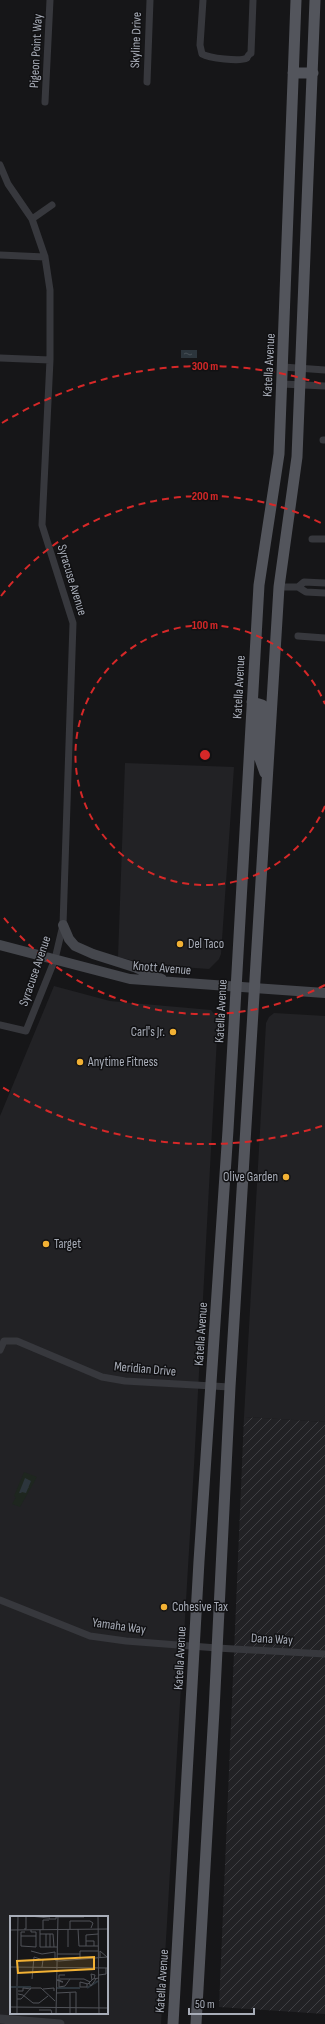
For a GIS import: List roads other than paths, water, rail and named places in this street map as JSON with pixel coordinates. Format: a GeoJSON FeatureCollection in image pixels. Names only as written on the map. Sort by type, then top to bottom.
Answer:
{"type":"FeatureCollection","features":[{"type":"Feature","properties":{"kind":"main road","name":"Katella Avenue"},"geometry":{"type":"LineString","coordinates":[[173,2024],[259,586],[276,477],[283,368],[296,0]]}},
{"type":"Feature","properties":{"kind":"main road"},"geometry":{"type":"LineString","coordinates":[[196,2024],[230,1387],[256,988],[279,587],[283,551],[294,488],[301,369],[315,0]]}},
{"type":"Feature","properties":{"kind":"main road"},"geometry":{"type":"LineString","coordinates":[[293,73],[313,73]]}},
{"type":"Feature","properties":{"kind":"main road"},"geometry":{"type":"LineString","coordinates":[[252,702],[262,705],[260,756],[267,779]]}},
{"type":"Feature","properties":{"kind":"main road"},"geometry":{"type":"LineString","coordinates":[[63,924],[69,939],[75,946],[134,967],[170,983]]}},
{"type":"Feature","properties":{"kind":"main road","name":"Knott Avenue"},"geometry":{"type":"LineString","coordinates":[[0,945],[130,979],[325,993]]}},
{"type":"Feature","properties":{"kind":"street","name":"Pigeon Point Way"},"geometry":{"type":"LineString","coordinates":[[45,102],[50,0]]}},
{"type":"Feature","properties":{"kind":"street","name":"Skyline Drive"},"geometry":{"type":"LineString","coordinates":[[147,82],[150,0]]}},
{"type":"Feature","properties":{"kind":"street"},"geometry":{"type":"LineString","coordinates":[[203,0],[200,46],[202,54],[208,57],[241,59],[247,58],[251,53],[253,0]]}},
{"type":"Feature","properties":{"kind":"street","name":"Syracuse Avenue"},"geometry":{"type":"LineString","coordinates":[[0,165],[8,184],[32,219],[46,257],[50,290],[50,360],[42,525],[73,623],[63,924],[55,959],[26,1031],[0,1025]]}},
{"type":"Feature","properties":{"kind":"street"},"geometry":{"type":"LineString","coordinates":[[32,219],[52,205]]}},
{"type":"Feature","properties":{"kind":"street"},"geometry":{"type":"LineString","coordinates":[[0,256],[46,257]]}},
{"type":"Feature","properties":{"kind":"street"},"geometry":{"type":"LineString","coordinates":[[0,358],[50,360]]}},
{"type":"Feature","properties":{"kind":"street"},"geometry":{"type":"LineString","coordinates":[[283,368],[325,370]]}},
{"type":"Feature","properties":{"kind":"street"},"geometry":{"type":"LineString","coordinates":[[282,384],[325,386]]}},
{"type":"Feature","properties":{"kind":"street"},"geometry":{"type":"LineString","coordinates":[[312,538],[325,539]]}},
{"type":"Feature","properties":{"kind":"street"},"geometry":{"type":"LineString","coordinates":[[298,587],[304,582],[325,584]]}},
{"type":"Feature","properties":{"kind":"street"},"geometry":{"type":"LineString","coordinates":[[279,587],[298,587],[306,592],[325,593]]}},
{"type":"Feature","properties":{"kind":"street"},"geometry":{"type":"LineString","coordinates":[[298,636],[325,638]]}},
{"type":"Feature","properties":{"kind":"street","name":"Meridian Drive"},"geometry":{"type":"LineString","coordinates":[[0,1350],[4,1341],[17,1341],[102,1377],[125,1382],[230,1387]]}},
{"type":"Feature","properties":{"kind":"street","name":"Yamaha Way"},"geometry":{"type":"LineString","coordinates":[[0,1600],[90,1636],[217,1648]]}},
{"type":"Feature","properties":{"kind":"street","name":"Dana Way"},"geometry":{"type":"LineString","coordinates":[[217,1648],[325,1654]]}},
{"type":"Feature","properties":{"kind":"street"},"geometry":{"type":"LineString","coordinates":[[0,2019],[27,2023],[60,2024]]}},
{"type":"Feature","properties":{"kind":"water"},"geometry":{"type":"Polygon","coordinates":[[[181,350],[197,350],[197,358],[181,358],[181,350]]]}},
{"type":"Feature","properties":{"kind":"water"},"geometry":{"type":"Polygon","coordinates":[[[25,1478],[31,1481],[26,1493],[19,1493],[25,1478]]]}},
{"type":"Feature","properties":{"kind":"place","name":"Del Taco"},"geometry":{"type":"Point","coordinates":[180,944]}},
{"type":"Feature","properties":{"kind":"place","name":"Carl's Jr."},"geometry":{"type":"Point","coordinates":[173,1032]}},
{"type":"Feature","properties":{"kind":"place","name":"Anytime Fitness"},"geometry":{"type":"Point","coordinates":[80,1062]}},
{"type":"Feature","properties":{"kind":"place","name":"Olive Garden"},"geometry":{"type":"Point","coordinates":[286,1177]}},
{"type":"Feature","properties":{"kind":"place","name":"Target"},"geometry":{"type":"Point","coordinates":[46,1244]}},
{"type":"Feature","properties":{"kind":"place","name":"Cohesive Tax"},"geometry":{"type":"Point","coordinates":[164,1607]}}]}
